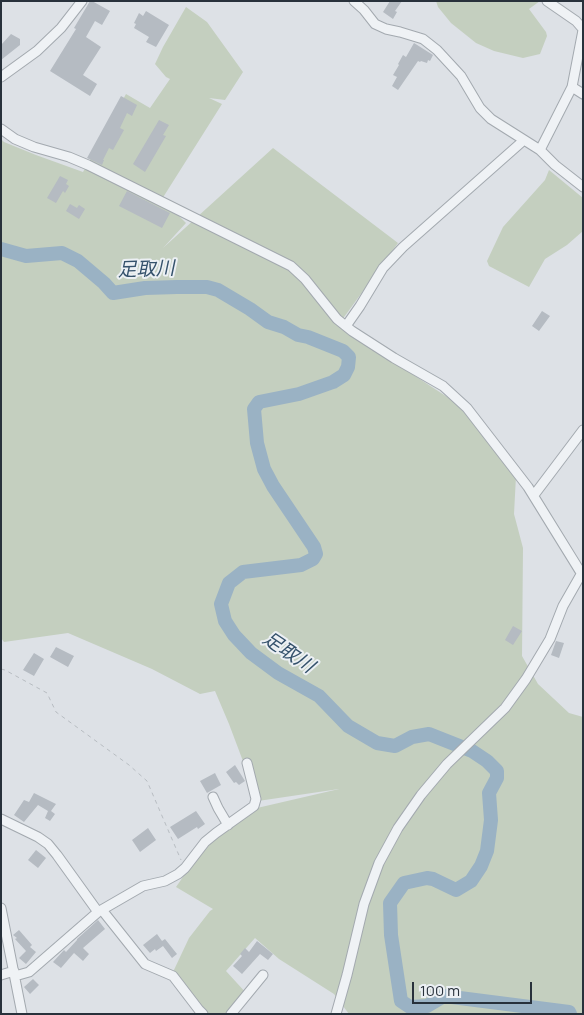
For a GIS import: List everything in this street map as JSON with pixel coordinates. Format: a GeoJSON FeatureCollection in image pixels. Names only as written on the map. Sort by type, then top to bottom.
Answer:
{"type":"FeatureCollection","features":[{"type":"Feature","properties":{"kind":"street"},"geometry":{"type":"LineString","coordinates":[[1,77],[37,51],[61,28],[82,1]]}},
{"type":"Feature","properties":{"kind":"street"},"geometry":{"type":"LineString","coordinates":[[354,1],[375,24],[423,39],[437,50],[461,76],[480,108],[491,120],[540,150],[583,187]]}},
{"type":"Feature","properties":{"kind":"street"},"geometry":{"type":"LineString","coordinates":[[540,150],[572,87],[583,29],[576,20],[547,1]]}},
{"type":"Feature","properties":{"kind":"street"},"geometry":{"type":"LineString","coordinates":[[572,87],[583,94]]}},
{"type":"Feature","properties":{"kind":"street"},"geometry":{"type":"LineString","coordinates":[[1,129],[15,139],[34,147],[69,157],[88,165],[291,266],[305,279],[337,319],[394,358],[443,386],[467,408],[534,494],[582,573],[563,606],[550,639],[526,679],[505,708],[447,764],[421,795],[398,828],[380,863],[364,904],[336,1014]]}},
{"type":"Feature","properties":{"kind":"street"},"geometry":{"type":"LineString","coordinates":[[346,326],[383,268],[403,247],[524,140]]}},
{"type":"Feature","properties":{"kind":"street"},"geometry":{"type":"LineString","coordinates":[[534,494],[583,430]]}},
{"type":"Feature","properties":{"kind":"street"},"geometry":{"type":"LineString","coordinates":[[1,975],[29,972],[100,911],[143,886],[166,881],[185,868],[205,842],[254,806],[256,799],[247,763]]}},
{"type":"Feature","properties":{"kind":"street"},"geometry":{"type":"LineString","coordinates":[[213,797],[228,825]]}},
{"type":"Feature","properties":{"kind":"street"},"geometry":{"type":"LineString","coordinates":[[1,819],[48,844],[100,911],[145,964],[173,976],[203,1014]]}},
{"type":"Feature","properties":{"kind":"street"},"geometry":{"type":"LineString","coordinates":[[1,908],[22,1014]]}},
{"type":"Feature","properties":{"kind":"street"},"geometry":{"type":"LineString","coordinates":[[231,1014],[263,975]]}},
{"type":"Feature","properties":{"kind":"path"},"geometry":{"type":"LineString","coordinates":[[1,669],[47,692],[56,712],[129,765],[147,781],[185,868]]}},
{"type":"Feature","properties":{"kind":"green space"},"geometry":{"type":"Polygon","coordinates":[[[436,1],[540,1],[529,9],[547,36],[540,54],[523,58],[494,51],[476,43],[451,23],[438,7],[436,1]]]}},
{"type":"Feature","properties":{"kind":"green space"},"geometry":{"type":"Polygon","coordinates":[[[186,7],[207,22],[243,72],[225,100],[209,98],[222,104],[162,199],[186,223],[163,248],[273,148],[398,243],[339,324],[461,406],[516,476],[514,514],[523,548],[522,656],[538,684],[569,713],[583,717],[583,1014],[349,1014],[334,994],[279,959],[255,938],[226,971],[247,994],[228,1014],[207,1014],[173,972],[189,938],[213,909],[176,887],[192,864],[212,842],[257,808],[339,789],[258,801],[215,691],[200,694],[152,669],[68,633],[4,642],[1,638],[1,139],[36,155],[83,172],[126,94],[150,108],[170,79],[155,64],[186,7]]]}},
{"type":"Feature","properties":{"kind":"green space"},"geometry":{"type":"Polygon","coordinates":[[[549,170],[583,198],[583,231],[567,245],[545,259],[529,287],[489,266],[487,261],[503,227],[545,180],[549,170]]]}},
{"type":"Feature","properties":{"kind":"building"},"geometry":{"type":"Polygon","coordinates":[[[90,1],[110,11],[102,25],[95,21],[86,37],[101,47],[83,75],[97,84],[90,96],[50,71],[76,29],[74,28],[90,1]]]}},
{"type":"Feature","properties":{"kind":"building"},"geometry":{"type":"Polygon","coordinates":[[[390,1],[402,1],[395,11],[397,12],[393,19],[383,12],[390,1]]]}},
{"type":"Feature","properties":{"kind":"building"},"geometry":{"type":"Polygon","coordinates":[[[146,11],[169,25],[156,47],[146,42],[149,37],[134,28],[136,24],[134,23],[139,13],[143,16],[146,11]]]}},
{"type":"Feature","properties":{"kind":"building"},"geometry":{"type":"Polygon","coordinates":[[[11,34],[20,39],[20,45],[1,60],[1,45],[11,34]]]}},
{"type":"Feature","properties":{"kind":"building"},"geometry":{"type":"Polygon","coordinates":[[[414,43],[433,55],[427,63],[418,61],[398,90],[392,86],[397,77],[393,75],[403,55],[406,57],[414,43]]]}},
{"type":"Feature","properties":{"kind":"building"},"geometry":{"type":"Polygon","coordinates":[[[121,96],[137,105],[132,116],[127,113],[120,128],[124,130],[113,150],[109,148],[102,165],[87,158],[121,96]]]}},
{"type":"Feature","properties":{"kind":"building"},"geometry":{"type":"Polygon","coordinates":[[[159,120],[169,125],[163,135],[166,136],[145,172],[133,164],[159,120]]]}},
{"type":"Feature","properties":{"kind":"building"},"geometry":{"type":"Polygon","coordinates":[[[60,176],[68,180],[66,184],[69,186],[65,193],[63,191],[56,203],[47,198],[60,176]]]}},
{"type":"Feature","properties":{"kind":"building"},"geometry":{"type":"Polygon","coordinates":[[[127,191],[170,213],[162,228],[119,206],[127,191]]]}},
{"type":"Feature","properties":{"kind":"building"},"geometry":{"type":"Polygon","coordinates":[[[70,204],[77,208],[79,205],[85,209],[79,219],[66,211],[70,204]]]}},
{"type":"Feature","properties":{"kind":"building"},"geometry":{"type":"Polygon","coordinates":[[[542,311],[550,316],[539,331],[532,326],[542,311]]]}},
{"type":"Feature","properties":{"kind":"building"},"geometry":{"type":"Polygon","coordinates":[[[513,626],[522,631],[513,645],[505,640],[513,626]]]}},
{"type":"Feature","properties":{"kind":"building"},"geometry":{"type":"Polygon","coordinates":[[[556,641],[564,643],[559,658],[551,655],[556,641]]]}},
{"type":"Feature","properties":{"kind":"building"},"geometry":{"type":"Polygon","coordinates":[[[56,647],[74,656],[68,667],[50,657],[56,647]]]}},
{"type":"Feature","properties":{"kind":"building"},"geometry":{"type":"Polygon","coordinates":[[[34,653],[44,659],[34,676],[23,670],[34,653]]]}},
{"type":"Feature","properties":{"kind":"building"},"geometry":{"type":"Polygon","coordinates":[[[235,765],[245,781],[239,785],[236,782],[234,783],[226,772],[235,765]]]}},
{"type":"Feature","properties":{"kind":"building"},"geometry":{"type":"Polygon","coordinates":[[[215,773],[221,785],[207,793],[200,781],[215,773]]]}},
{"type":"Feature","properties":{"kind":"building"},"geometry":{"type":"Polygon","coordinates":[[[34,793],[56,804],[51,811],[55,814],[50,821],[45,818],[48,811],[38,805],[24,822],[14,815],[24,800],[29,802],[34,793]]]}},
{"type":"Feature","properties":{"kind":"building"},"geometry":{"type":"Polygon","coordinates":[[[196,811],[205,824],[178,839],[170,827],[196,811]]]}},
{"type":"Feature","properties":{"kind":"building"},"geometry":{"type":"Polygon","coordinates":[[[148,828],[156,840],[140,852],[132,840],[148,828]]]}},
{"type":"Feature","properties":{"kind":"building"},"geometry":{"type":"Polygon","coordinates":[[[36,850],[46,858],[38,868],[28,860],[36,850]]]}},
{"type":"Feature","properties":{"kind":"building"},"geometry":{"type":"Polygon","coordinates":[[[98,920],[105,929],[83,948],[89,954],[83,961],[74,953],[61,968],[53,962],[64,950],[66,952],[98,920]]]}},
{"type":"Feature","properties":{"kind":"building"},"geometry":{"type":"Polygon","coordinates":[[[19,930],[32,945],[30,947],[36,952],[26,964],[19,958],[26,951],[13,935],[19,930]]]}},
{"type":"Feature","properties":{"kind":"building"},"geometry":{"type":"Polygon","coordinates":[[[157,934],[162,941],[165,939],[177,954],[172,958],[163,946],[150,953],[143,945],[157,934]]]}},
{"type":"Feature","properties":{"kind":"building"},"geometry":{"type":"Polygon","coordinates":[[[257,941],[273,954],[268,960],[260,954],[242,974],[233,966],[242,956],[240,954],[245,948],[249,952],[257,941]]]}},
{"type":"Feature","properties":{"kind":"building"},"geometry":{"type":"Polygon","coordinates":[[[33,979],[39,985],[30,994],[24,987],[33,979]]]}},
{"type":"Feature","properties":{"kind":"waterway","name":"足取川"},"geometry":{"type":"LineString","coordinates":[[1,249],[26,256],[62,253],[78,261],[113,293],[145,288],[177,287],[207,287],[218,290],[268,322],[343,351],[349,357],[348,367],[344,375],[333,382],[299,394],[259,402],[254,409],[257,443],[264,469],[273,486],[314,547],[316,554],[313,559],[301,565],[243,572],[229,583],[221,604],[225,621],[234,635],[251,653],[278,673],[319,696],[348,726],[377,743],[395,746],[412,737],[429,734],[472,751],[487,761],[497,771],[497,778],[489,793],[491,820],[487,851],[481,866],[471,881],[456,890],[427,878],[404,883],[390,903],[391,935],[401,1001],[410,1007],[427,1006],[444,996],[569,1012],[570,1014]]}}]}
